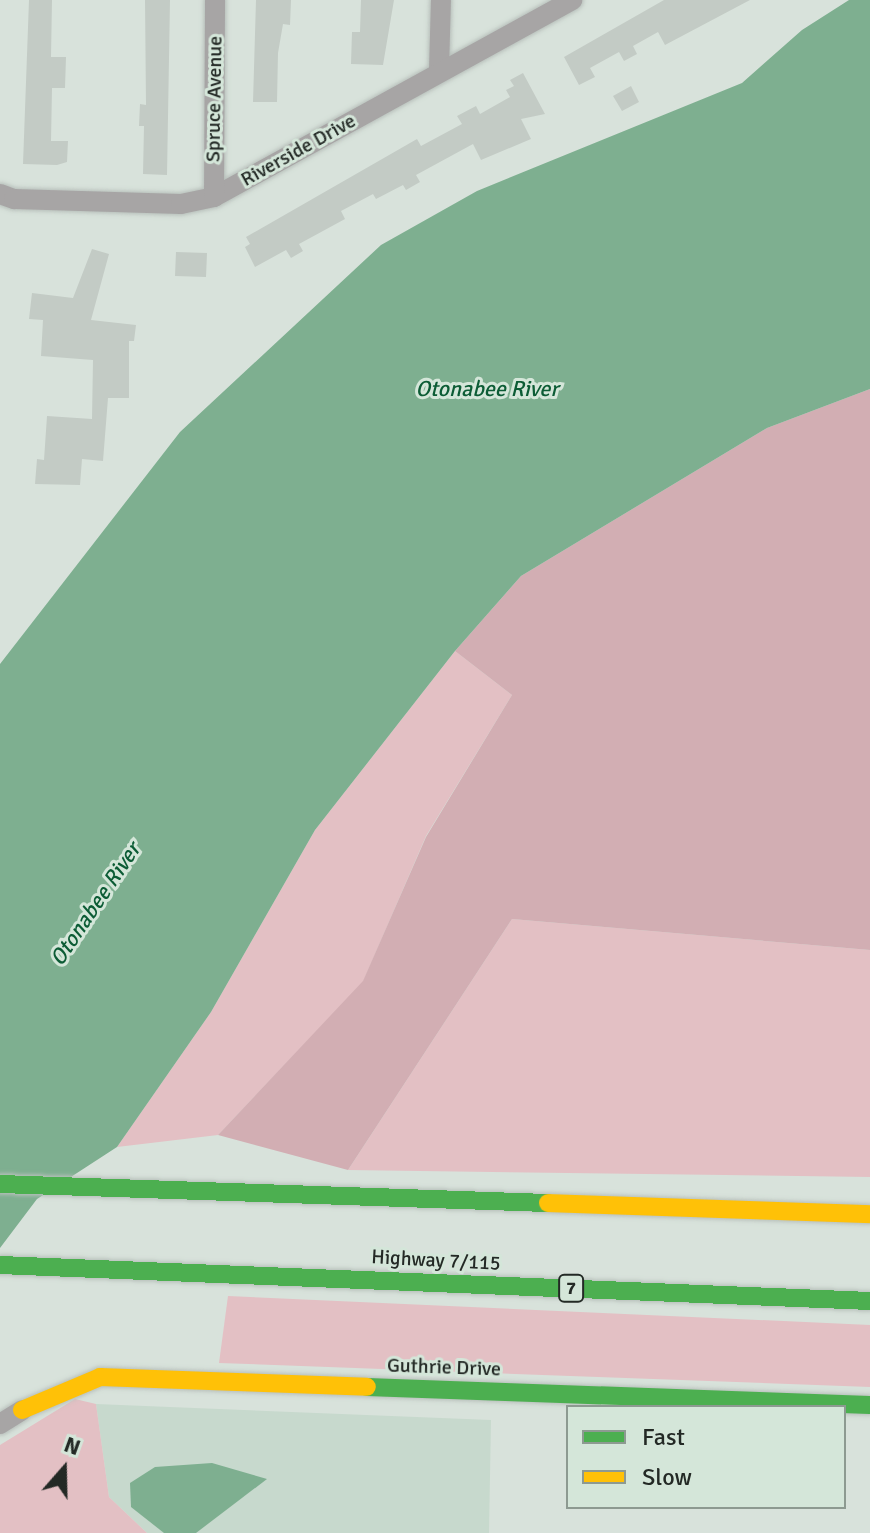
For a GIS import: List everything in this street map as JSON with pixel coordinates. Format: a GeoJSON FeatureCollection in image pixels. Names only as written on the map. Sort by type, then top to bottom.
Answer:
{"type":"FeatureCollection","features":[{"type":"Feature","properties":{"kind":"main road"},"geometry":{"type":"LineString","coordinates":[[0,1184],[300,1197],[870,1214]]}},
{"type":"Feature","properties":{"kind":"main road","name":"Highway 7/115"},"geometry":{"type":"LineString","coordinates":[[0,1265],[870,1301]]}},
{"type":"Feature","properties":{"kind":"main road","name":"Guthrie Drive"},"geometry":{"type":"LineString","coordinates":[[22,1410],[100,1377],[870,1405]]}},
{"type":"Feature","properties":{"kind":"street","name":"Spruce Avenue"},"geometry":{"type":"LineString","coordinates":[[214,197],[215,0]]}},
{"type":"Feature","properties":{"kind":"street"},"geometry":{"type":"LineString","coordinates":[[439,70],[441,0]]}},
{"type":"Feature","properties":{"kind":"street","name":"Riverside Drive"},"geometry":{"type":"LineString","coordinates":[[0,194],[14,199],[181,204],[214,197],[439,70],[573,0]]}},
{"type":"Feature","properties":{"kind":"street"},"geometry":{"type":"LineString","coordinates":[[0,1424],[22,1410]]}},
{"type":"Feature","properties":{"kind":"shaded area"},"geometry":{"type":"Polygon","coordinates":[[[870,389],[870,950],[512,919],[348,1170],[218,1135],[363,981],[426,837],[512,695],[455,651],[521,576],[767,428],[870,389]]]}},
{"type":"Feature","properties":{"kind":"shaded area"},"geometry":{"type":"Polygon","coordinates":[[[455,651],[512,695],[426,836],[363,982],[218,1135],[117,1147],[211,1012],[315,830],[455,651]]]}},
{"type":"Feature","properties":{"kind":"shaded area"},"geometry":{"type":"Polygon","coordinates":[[[512,919],[870,950],[870,1177],[348,1170],[512,919]]]}},
{"type":"Feature","properties":{"kind":"shaded area"},"geometry":{"type":"Polygon","coordinates":[[[228,1296],[870,1325],[870,1387],[219,1363],[228,1296]]]}},
{"type":"Feature","properties":{"kind":"shaded area"},"geometry":{"type":"Polygon","coordinates":[[[75,1399],[96,1404],[109,1497],[147,1533],[0,1533],[0,1445],[75,1399]]]}},
{"type":"Feature","properties":{"kind":"shaded area"},"geometry":{"type":"Polygon","coordinates":[[[96,1404],[491,1420],[489,1533],[147,1533],[109,1497],[96,1404]]]}},
{"type":"Feature","properties":{"kind":"water","name":"Otonabee River"},"geometry":{"type":"Polygon","coordinates":[[[849,0],[870,0],[870,389],[767,428],[521,576],[455,651],[315,830],[211,1012],[117,1147],[37,1199],[0,1248],[0,664],[180,432],[381,245],[477,191],[742,83],[802,30],[849,0]]]}},
{"type":"Feature","properties":{"kind":"water"},"geometry":{"type":"Polygon","coordinates":[[[212,1463],[267,1479],[196,1533],[164,1533],[131,1507],[130,1483],[155,1467],[212,1463]]]}},
{"type":"Feature","properties":{"kind":"building"},"geometry":{"type":"Polygon","coordinates":[[[29,0],[52,0],[51,57],[66,57],[65,88],[52,88],[51,141],[68,141],[67,162],[57,165],[23,164],[29,0]]]}},
{"type":"Feature","properties":{"kind":"building"},"geometry":{"type":"Polygon","coordinates":[[[145,0],[170,0],[167,175],[143,174],[144,126],[139,126],[140,104],[146,105],[145,0]]]}},
{"type":"Feature","properties":{"kind":"building"},"geometry":{"type":"Polygon","coordinates":[[[256,0],[291,0],[290,25],[283,24],[278,53],[277,102],[253,102],[256,0]]]}},
{"type":"Feature","properties":{"kind":"building"},"geometry":{"type":"Polygon","coordinates":[[[361,0],[394,0],[383,65],[351,64],[352,32],[360,32],[361,0]]]}},
{"type":"Feature","properties":{"kind":"building"},"geometry":{"type":"Polygon","coordinates":[[[664,0],[750,0],[665,45],[658,32],[633,46],[637,54],[624,61],[619,52],[590,68],[595,77],[579,85],[564,57],[664,0]]]}},
{"type":"Feature","properties":{"kind":"building"},"geometry":{"type":"Polygon","coordinates":[[[523,73],[545,114],[521,119],[531,139],[481,160],[473,144],[416,175],[420,182],[406,190],[403,185],[376,199],[373,194],[341,211],[345,219],[299,244],[303,251],[291,258],[286,250],[255,267],[245,247],[250,244],[246,237],[417,139],[421,146],[462,124],[457,116],[476,106],[480,114],[510,97],[506,90],[514,86],[510,80],[523,73]]]}},
{"type":"Feature","properties":{"kind":"building"},"geometry":{"type":"Polygon","coordinates":[[[631,86],[639,102],[622,111],[613,96],[631,86]]]}},
{"type":"Feature","properties":{"kind":"building"},"geometry":{"type":"Polygon","coordinates":[[[92,249],[109,254],[91,320],[136,325],[134,341],[129,341],[129,398],[108,398],[103,461],[82,459],[80,485],[35,484],[37,459],[44,460],[47,416],[92,419],[93,360],[41,356],[43,320],[29,319],[32,293],[73,298],[92,249]]]}},
{"type":"Feature","properties":{"kind":"building"},"geometry":{"type":"Polygon","coordinates":[[[176,252],[207,253],[206,277],[175,276],[176,252]]]}},
{"type":"Feature","properties":{"kind":"traffic: fast"},"geometry":{"type":"LineString","coordinates":[[0,1184],[548,1203]]}},
{"type":"Feature","properties":{"kind":"traffic: fast"},"geometry":{"type":"LineString","coordinates":[[0,1265],[870,1301]]}},
{"type":"Feature","properties":{"kind":"traffic: fast"},"geometry":{"type":"LineString","coordinates":[[367,1387],[870,1405]]}},
{"type":"Feature","properties":{"kind":"traffic: slow"},"geometry":{"type":"LineString","coordinates":[[548,1203],[870,1214]]}},
{"type":"Feature","properties":{"kind":"traffic: slow"},"geometry":{"type":"LineString","coordinates":[[22,1410],[100,1377],[367,1387]]}}]}
